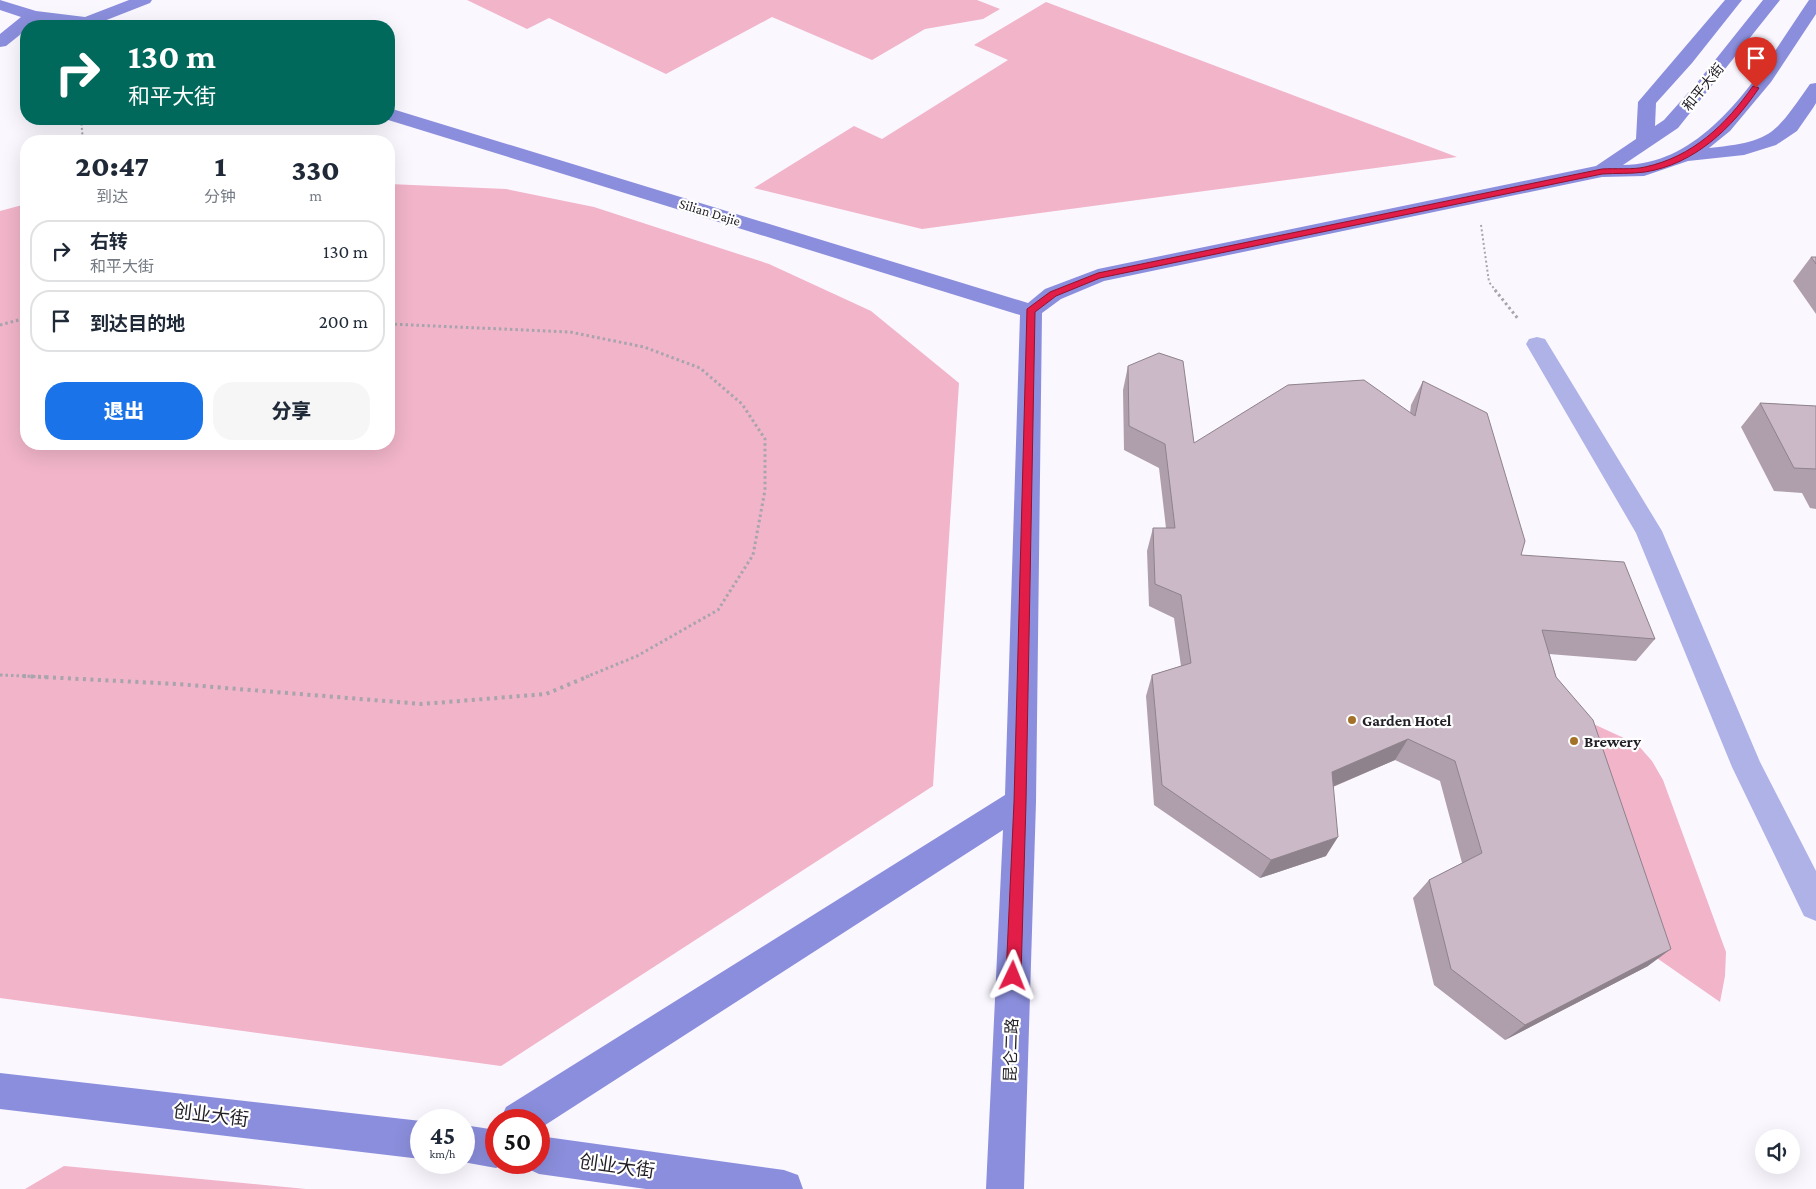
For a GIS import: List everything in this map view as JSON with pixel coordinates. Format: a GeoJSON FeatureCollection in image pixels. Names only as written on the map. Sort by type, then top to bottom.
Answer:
{"type":"FeatureCollection","features":[{"type":"Feature","properties":{"kind":"main road"},"geometry":{"type":"LineString","coordinates":[[102,20],[144,0]]}},
{"type":"Feature","properties":{"kind":"main road","name":"和平大街"},"geometry":{"type":"LineString","coordinates":[[1645,142],[1647,102],[1686,59],[1734,0]]}},
{"type":"Feature","properties":{"kind":"main road","name":"和平大街"},"geometry":{"type":"LineString","coordinates":[[1602,171],[1671,124],[1684,111],[1772,0]]}},
{"type":"Feature","properties":{"kind":"main road","name":"和平大街"},"geometry":{"type":"LineString","coordinates":[[1682,158],[1710,140],[1746,102],[1816,2]]}},
{"type":"Feature","properties":{"kind":"main road"},"geometry":{"type":"LineString","coordinates":[[0,5],[34,16],[64,20]]}},
{"type":"Feature","properties":{"kind":"main road"},"geometry":{"type":"LineString","coordinates":[[29,20],[34,16]]}},
{"type":"Feature","properties":{"kind":"main road"},"geometry":{"type":"LineString","coordinates":[[0,42],[20,27]]}},
{"type":"Feature","properties":{"kind":"main road","name":"和平大街"},"geometry":{"type":"LineString","coordinates":[[1030,311],[1053,294],[1098,276],[1602,171],[1644,170],[1682,158],[1755,146],[1772,140],[1790,128],[1816,88]]}},
{"type":"Feature","properties":{"kind":"main road","name":"Silian Dajie"},"geometry":{"type":"LineString","coordinates":[[395,116],[1030,311]]}},
{"type":"Feature","properties":{"kind":"main road","name":"昆仑二路"},"geometry":{"type":"LineString","coordinates":[[1005,1189],[1020,802],[1030,311]]}},
{"type":"Feature","properties":{"kind":"main road"},"geometry":{"type":"LineString","coordinates":[[536,1109],[1020,802]]}},
{"type":"Feature","properties":{"kind":"main road","name":"创业大街"},"geometry":{"type":"LineString","coordinates":[[0,1091],[410,1139]]}},
{"type":"Feature","properties":{"kind":"main road","name":"创业大街"},"geometry":{"type":"LineString","coordinates":[[550,1157],[784,1189]]}},
{"type":"Feature","properties":{"kind":"street"},"geometry":{"type":"LineString","coordinates":[[1537,344],[1649,531],[1747,767],[1816,905]]}},
{"type":"Feature","properties":{"kind":"path"},"geometry":{"type":"LineString","coordinates":[[1478,197],[1489,282],[1537,344]]}},
{"type":"Feature","properties":{"kind":"path"},"geometry":{"type":"LineString","coordinates":[[0,326],[20,320]]}},
{"type":"Feature","properties":{"kind":"path"},"geometry":{"type":"LineString","coordinates":[[0,675],[177,684],[422,704],[546,694],[637,656],[718,610],[753,554],[765,490],[765,439],[742,404],[700,368],[644,347],[570,332],[395,324]]}},
{"type":"Feature","properties":{"kind":"shaded area"},"geometry":{"type":"Polygon","coordinates":[[[467,0],[977,0],[1000,9],[983,19],[925,29],[872,60],[772,17],[666,74],[549,18],[527,29],[467,0]]]}},
{"type":"Feature","properties":{"kind":"shaded area"},"geometry":{"type":"Polygon","coordinates":[[[1046,2],[1457,157],[922,229],[754,188],[854,126],[882,139],[1008,60],[974,45],[1046,2]]]}},
{"type":"Feature","properties":{"kind":"shaded area"},"geometry":{"type":"Polygon","coordinates":[[[395,184],[506,189],[594,207],[769,264],[871,311],[959,383],[933,786],[501,1066],[0,998],[0,211],[20,206],[20,450],[395,450],[395,184]]]}},
{"type":"Feature","properties":{"kind":"shaded area"},"geometry":{"type":"Polygon","coordinates":[[[1539,699],[1637,744],[1652,761],[1663,780],[1726,952],[1725,976],[1720,1002],[1641,947],[1539,699]]]}},
{"type":"Feature","properties":{"kind":"shaded area"},"geometry":{"type":"Polygon","coordinates":[[[64,1166],[306,1189],[25,1189],[64,1166]]]}},
{"type":"Feature","properties":{"kind":"building"},"geometry":{"type":"Polygon","coordinates":[[[1811,257],[1816,257],[1816,264],[1811,257]]]}},
{"type":"Feature","properties":{"kind":"building","name":"Garden Hotel"},"geometry":{"type":"Polygon","coordinates":[[[1159,353],[1183,361],[1194,443],[1288,385],[1364,380],[1415,416],[1423,381],[1487,413],[1525,541],[1521,555],[1624,562],[1655,639],[1542,630],[1556,677],[1593,720],[1671,949],[1525,1025],[1451,969],[1429,880],[1482,853],[1455,761],[1408,739],[1332,772],[1338,837],[1271,860],[1162,785],[1152,675],[1191,663],[1181,595],[1155,584],[1153,528],[1175,528],[1165,444],[1129,426],[1128,366],[1159,353]]]}},
{"type":"Feature","properties":{"kind":"building"},"geometry":{"type":"Polygon","coordinates":[[[1760,403],[1816,406],[1816,469],[1794,468],[1760,403]]]}},
{"type":"Feature","properties":{"kind":"place","name":"Garden Hotel"},"geometry":{"type":"Point","coordinates":[1352,720]}},
{"type":"Feature","properties":{"kind":"place","name":"Brewery"},"geometry":{"type":"Point","coordinates":[1574,741]}},
{"type":"Feature","properties":{"kind":"route"},"geometry":{"type":"LineString","coordinates":[[1013,976],[1020,802],[1030,311],[1053,294],[1098,276],[1602,171],[1644,170],[1682,158],[1710,140],[1746,102],[1756,88]]}}]}
